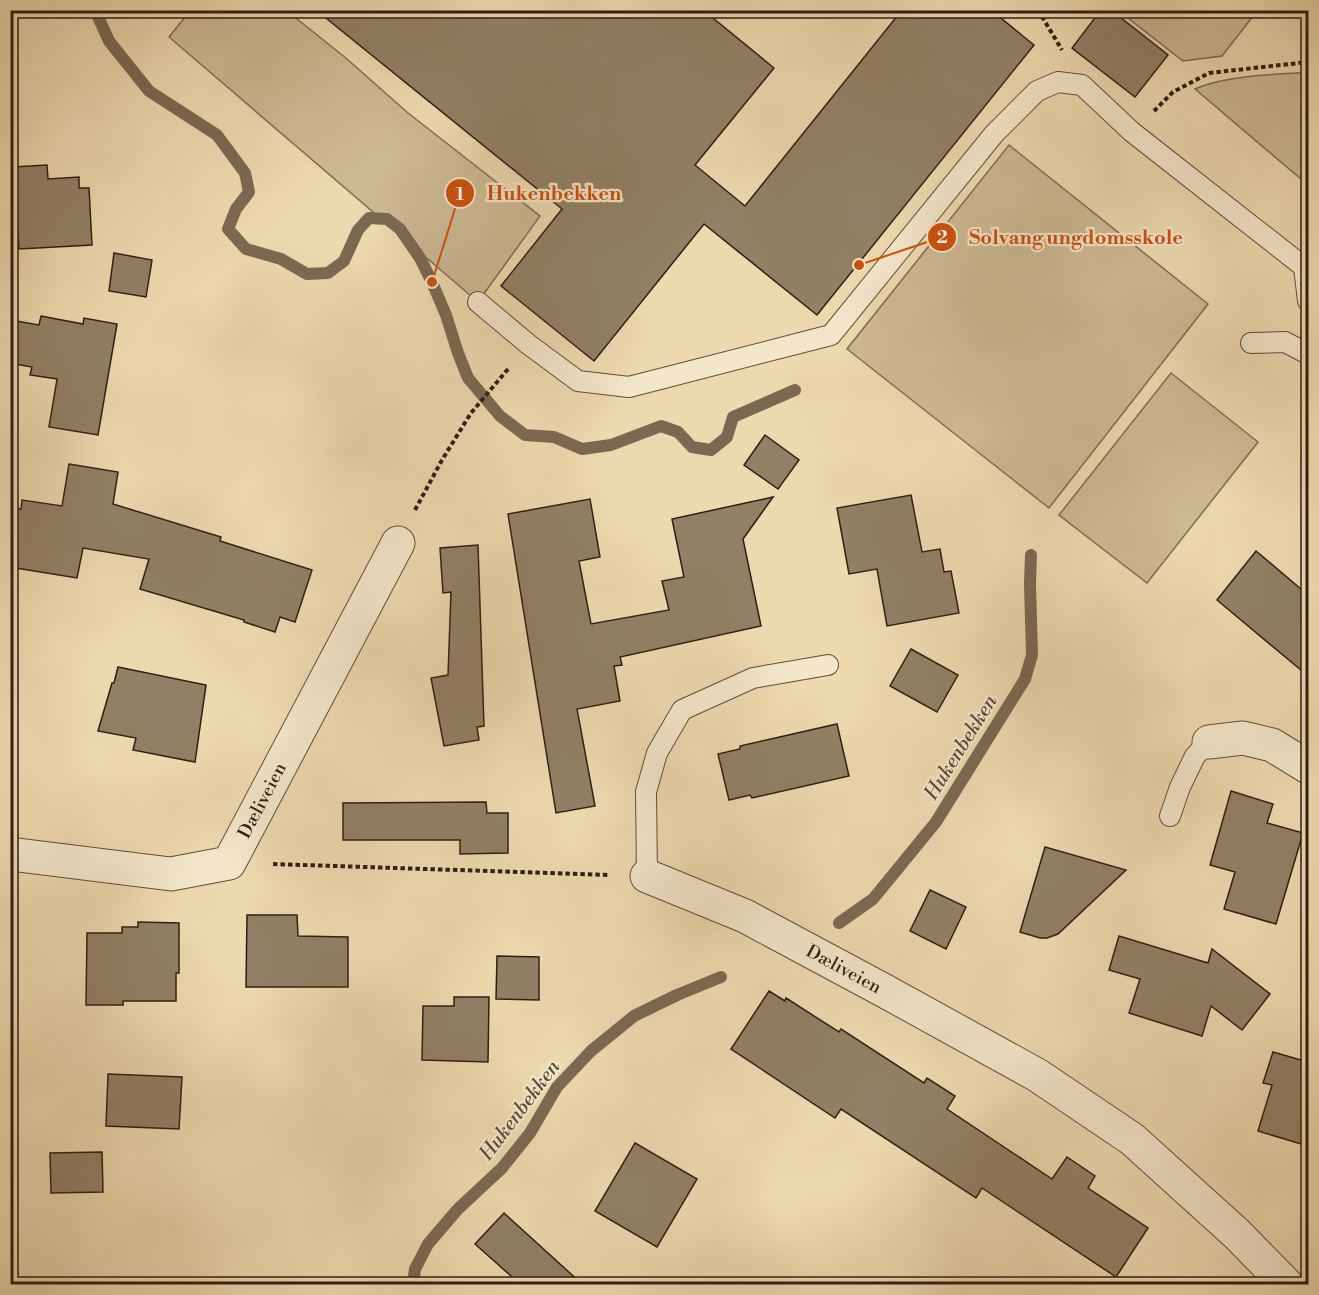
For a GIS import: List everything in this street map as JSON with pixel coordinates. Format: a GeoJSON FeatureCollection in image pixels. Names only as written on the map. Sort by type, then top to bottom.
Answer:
{"type":"FeatureCollection","features":[{"type":"Feature","properties":{"kind":"street","name":"Dæliveien"},"geometry":{"type":"LineString","coordinates":[[229,863],[398,543]]}},
{"type":"Feature","properties":{"kind":"street"},"geometry":{"type":"LineString","coordinates":[[1209,742],[1243,738],[1272,746],[1308,767]]}},
{"type":"Feature","properties":{"kind":"street"},"geometry":{"type":"LineString","coordinates":[[10,854],[171,873],[229,863]]}},
{"type":"Feature","properties":{"kind":"street","name":"Dæliveien"},"geometry":{"type":"LineString","coordinates":[[647,876],[745,916],[1037,1075],[1132,1139],[1238,1234],[1286,1284]]}},
{"type":"Feature","properties":{"kind":"lane"},"geometry":{"type":"LineString","coordinates":[[478,303],[578,381],[629,387],[831,335],[994,134],[1037,91],[1058,82],[1082,85],[1132,132],[1304,267],[1308,301]]}},
{"type":"Feature","properties":{"kind":"lane"},"geometry":{"type":"LineString","coordinates":[[1251,343],[1284,342],[1308,354]]}},
{"type":"Feature","properties":{"kind":"lane"},"geometry":{"type":"LineString","coordinates":[[647,876],[646,792],[657,753],[682,710],[753,678],[828,664]]}},
{"type":"Feature","properties":{"kind":"lane"},"geometry":{"type":"LineString","coordinates":[[1170,816],[1180,787],[1195,756],[1209,742]]}},
{"type":"Feature","properties":{"kind":"path"},"geometry":{"type":"LineString","coordinates":[[1132,132],[1173,92],[1209,73],[1308,62]]}},
{"type":"Feature","properties":{"kind":"path"},"geometry":{"type":"LineString","coordinates":[[398,543],[442,460],[471,413],[508,369]]}},
{"type":"Feature","properties":{"kind":"path"},"geometry":{"type":"LineString","coordinates":[[229,863],[647,876]]}},
{"type":"Feature","properties":{"kind":"shaded area"},"geometry":{"type":"Polygon","coordinates":[[[190,11],[287,11],[347,59],[408,113],[540,216],[478,302],[169,37],[190,11]]]}},
{"type":"Feature","properties":{"kind":"shaded area"},"geometry":{"type":"Polygon","coordinates":[[[1119,11],[1257,11],[1222,56],[1183,61],[1119,11]]]}},
{"type":"Feature","properties":{"kind":"shaded area"},"geometry":{"type":"Polygon","coordinates":[[[1308,72],[1308,185],[1195,89],[1236,78],[1308,72]]]}},
{"type":"Feature","properties":{"kind":"shaded area"},"geometry":{"type":"Polygon","coordinates":[[[1009,145],[1208,304],[1049,508],[847,349],[1009,145]]]}},
{"type":"Feature","properties":{"kind":"shaded area"},"geometry":{"type":"Polygon","coordinates":[[[1171,373],[1258,442],[1147,583],[1059,515],[1171,373]]]}},
{"type":"Feature","properties":{"kind":"building"},"geometry":{"type":"Polygon","coordinates":[[[316,10],[703,10],[774,68],[695,165],[745,206],[902,10],[991,10],[1034,45],[817,315],[704,224],[594,361],[501,286],[562,209],[316,10]]]}},
{"type":"Feature","properties":{"kind":"building"},"geometry":{"type":"Polygon","coordinates":[[[1101,10],[1111,10],[1168,55],[1135,97],[1072,48],[1101,10]]]}},
{"type":"Feature","properties":{"kind":"building"},"geometry":{"type":"Polygon","coordinates":[[[47,165],[48,179],[79,177],[79,188],[89,188],[92,245],[19,249],[14,167],[47,165]]]}},
{"type":"Feature","properties":{"kind":"building"},"geometry":{"type":"Polygon","coordinates":[[[114,253],[152,260],[146,297],[109,291],[114,253]]]}},
{"type":"Feature","properties":{"kind":"building"},"geometry":{"type":"Polygon","coordinates":[[[41,316],[83,324],[84,318],[117,324],[98,435],[49,427],[57,379],[30,375],[32,367],[10,363],[10,320],[39,325],[41,316]]]}},
{"type":"Feature","properties":{"kind":"building"},"geometry":{"type":"Polygon","coordinates":[[[765,435],[799,460],[778,489],[744,465],[765,435]]]}},
{"type":"Feature","properties":{"kind":"building"},"geometry":{"type":"Polygon","coordinates":[[[69,464],[118,472],[113,504],[221,537],[220,541],[312,570],[295,622],[280,617],[275,632],[244,622],[244,620],[140,589],[149,559],[83,548],[77,578],[10,567],[10,507],[21,509],[22,500],[62,506],[69,464]]]}},
{"type":"Feature","properties":{"kind":"building"},"geometry":{"type":"Polygon","coordinates":[[[911,495],[922,552],[940,549],[944,572],[951,571],[959,613],[887,626],[877,569],[849,574],[837,508],[911,495]]]}},
{"type":"Feature","properties":{"kind":"building"},"geometry":{"type":"Polygon","coordinates":[[[773,497],[743,539],[761,626],[620,657],[622,665],[614,666],[620,701],[577,709],[595,806],[556,813],[508,514],[590,499],[600,557],[579,561],[591,624],[669,610],[662,581],[684,577],[672,519],[773,497]]]}},
{"type":"Feature","properties":{"kind":"building"},"geometry":{"type":"Polygon","coordinates":[[[478,545],[484,726],[477,727],[479,740],[444,746],[431,678],[448,675],[451,592],[443,593],[440,548],[478,545]]]}},
{"type":"Feature","properties":{"kind":"building"},"geometry":{"type":"Polygon","coordinates":[[[1256,551],[1308,595],[1308,676],[1217,600],[1256,551]]]}},
{"type":"Feature","properties":{"kind":"building"},"geometry":{"type":"Polygon","coordinates":[[[911,649],[958,675],[937,712],[890,686],[911,649]]]}},
{"type":"Feature","properties":{"kind":"building"},"geometry":{"type":"Polygon","coordinates":[[[118,667],[206,685],[195,762],[133,750],[136,738],[98,731],[118,667]]]}},
{"type":"Feature","properties":{"kind":"building"},"geometry":{"type":"Polygon","coordinates":[[[837,724],[849,776],[752,798],[750,795],[729,800],[718,754],[740,749],[740,746],[837,724]]]}},
{"type":"Feature","properties":{"kind":"building"},"geometry":{"type":"Polygon","coordinates":[[[1231,791],[1273,804],[1267,823],[1303,833],[1276,924],[1224,909],[1235,872],[1210,865],[1231,791]]]}},
{"type":"Feature","properties":{"kind":"building"},"geometry":{"type":"Polygon","coordinates":[[[486,802],[487,813],[508,813],[508,853],[460,854],[460,840],[343,840],[343,803],[486,802]]]}},
{"type":"Feature","properties":{"kind":"building"},"geometry":{"type":"Polygon","coordinates":[[[1045,847],[1126,870],[1058,934],[1040,938],[1020,932],[1045,847]]]}},
{"type":"Feature","properties":{"kind":"building"},"geometry":{"type":"Polygon","coordinates":[[[930,890],[966,907],[946,949],[910,931],[930,890]]]}},
{"type":"Feature","properties":{"kind":"building"},"geometry":{"type":"Polygon","coordinates":[[[247,915],[297,915],[298,936],[348,937],[348,987],[246,987],[247,915]]]}},
{"type":"Feature","properties":{"kind":"building"},"geometry":{"type":"Polygon","coordinates":[[[138,922],[179,923],[179,973],[176,973],[176,1001],[123,1001],[123,1005],[86,1005],[87,933],[122,933],[122,927],[138,927],[138,922]]]}},
{"type":"Feature","properties":{"kind":"building"},"geometry":{"type":"Polygon","coordinates":[[[1119,936],[1208,963],[1212,949],[1270,994],[1242,1030],[1211,1006],[1202,1036],[1129,1013],[1140,979],[1109,970],[1119,936]]]}},
{"type":"Feature","properties":{"kind":"building"},"geometry":{"type":"Polygon","coordinates":[[[497,956],[539,957],[539,1000],[496,999],[497,956]]]}},
{"type":"Feature","properties":{"kind":"building"},"geometry":{"type":"Polygon","coordinates":[[[769,991],[785,1001],[786,998],[839,1032],[841,1029],[924,1083],[927,1078],[955,1096],[947,1109],[1052,1179],[1067,1157],[1095,1176],[1088,1188],[1148,1228],[1116,1277],[982,1188],[976,1198],[841,1109],[835,1118],[731,1049],[769,991]]]}},
{"type":"Feature","properties":{"kind":"building"},"geometry":{"type":"Polygon","coordinates":[[[454,997],[489,997],[488,1062],[422,1060],[423,1006],[454,1006],[454,997]]]}},
{"type":"Feature","properties":{"kind":"building"},"geometry":{"type":"Polygon","coordinates":[[[1273,1052],[1308,1062],[1308,1146],[1258,1131],[1272,1085],[1263,1083],[1273,1052]]]}},
{"type":"Feature","properties":{"kind":"building"},"geometry":{"type":"Polygon","coordinates":[[[108,1074],[182,1077],[179,1129],[106,1126],[108,1074]]]}},
{"type":"Feature","properties":{"kind":"building"},"geometry":{"type":"Polygon","coordinates":[[[635,1143],[697,1179],[657,1247],[595,1211],[635,1143]]]}},
{"type":"Feature","properties":{"kind":"building"},"geometry":{"type":"Polygon","coordinates":[[[102,1152],[103,1192],[51,1193],[50,1153],[102,1152]]]}},
{"type":"Feature","properties":{"kind":"building"},"geometry":{"type":"Polygon","coordinates":[[[504,1213],[582,1284],[520,1284],[475,1244],[504,1213]]]}},
{"type":"Feature","properties":{"kind":"waterway","name":"Hukenbekken"},"geometry":{"type":"LineString","coordinates":[[95,10],[109,41],[149,91],[217,135],[245,173],[249,192],[236,209],[228,229],[246,249],[281,259],[307,274],[328,273],[344,261],[358,230],[369,218],[387,219],[400,229],[420,258],[446,315],[468,378],[500,416],[525,435],[554,437],[582,449],[611,445],[661,426],[678,432],[692,447],[711,450],[727,437],[733,417],[795,390]]}},
{"type":"Feature","properties":{"kind":"waterway","name":"Hukenbekken"},"geometry":{"type":"LineString","coordinates":[[839,923],[873,899],[936,822],[1025,679],[1032,655],[1031,555]]}},
{"type":"Feature","properties":{"kind":"waterway","name":"Hukenbekken"},"geometry":{"type":"LineString","coordinates":[[413,1284],[415,1269],[428,1244],[458,1209],[502,1168],[530,1133],[557,1087],[591,1051],[634,1016],[721,977]]}},
{"type":"Feature","properties":{"kind":"place","name":"Solvang ungdomsskole"},"geometry":{"type":"Point","coordinates":[859,265]}},
{"type":"Feature","properties":{"kind":"place","name":"Hukenbekken"},"geometry":{"type":"Point","coordinates":[432,282]}}]}
